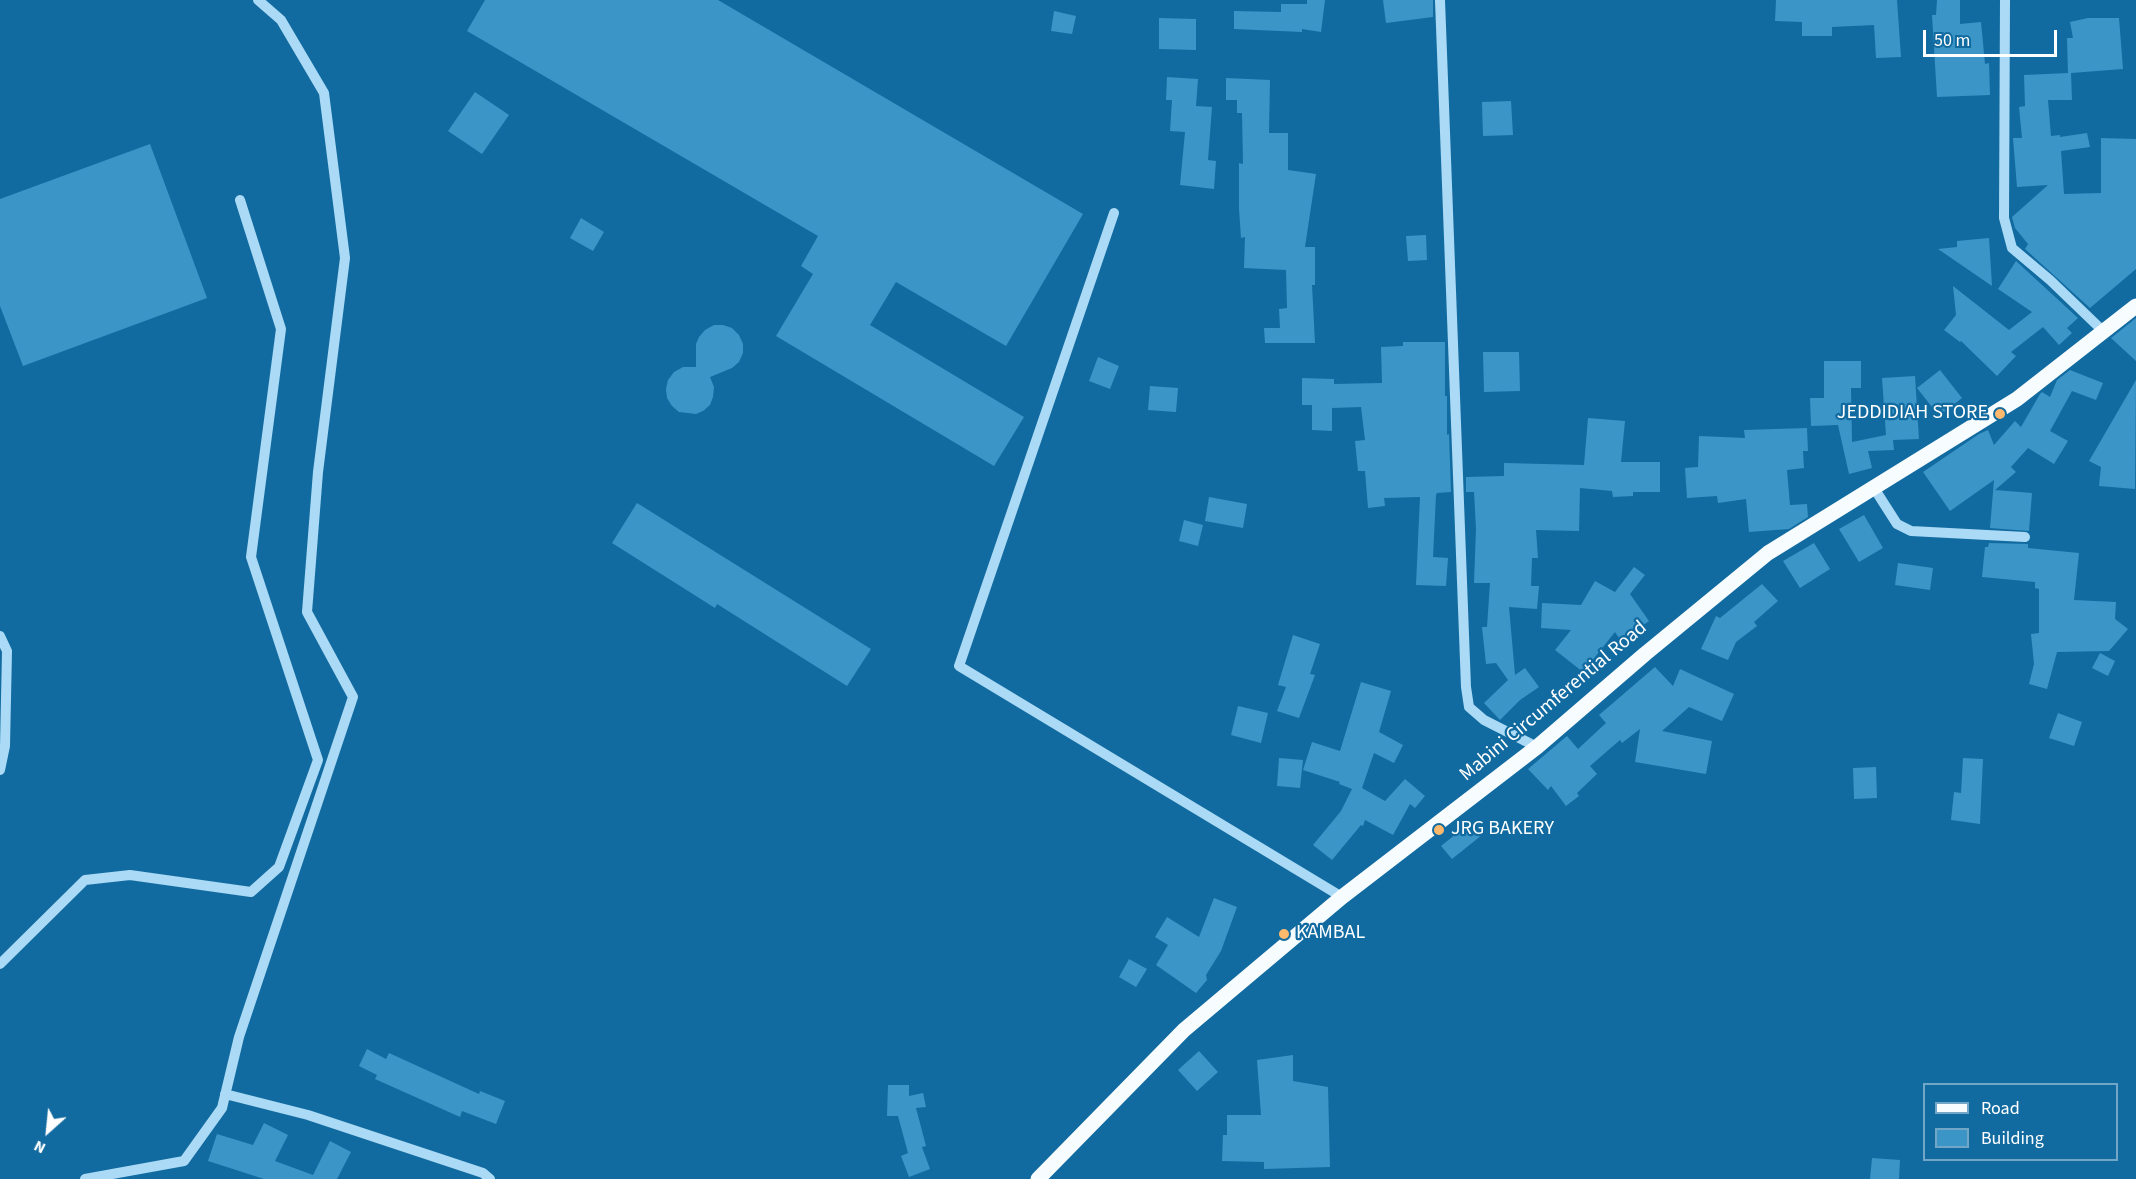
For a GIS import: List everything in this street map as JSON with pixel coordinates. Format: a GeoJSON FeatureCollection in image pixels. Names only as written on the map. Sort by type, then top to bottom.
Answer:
{"type":"FeatureCollection","features":[{"type":"Feature","properties":{"kind":"main road","name":"Mabini Circumferential Road"},"geometry":{"type":"LineString","coordinates":[[1038,1179],[1184,1030],[1342,897],[1537,747],[1768,553],[2017,399],[2136,306]]}},
{"type":"Feature","properties":{"kind":"street"},"geometry":{"type":"LineString","coordinates":[[85,1179],[184,1161],[222,1108],[238,1037],[353,698],[307,612],[318,472],[345,258],[324,93],[281,20],[258,0]]}},
{"type":"Feature","properties":{"kind":"street"},"geometry":{"type":"LineString","coordinates":[[1440,0],[1466,687],[1469,707],[1484,720],[1537,747]]}},
{"type":"Feature","properties":{"kind":"street"},"geometry":{"type":"LineString","coordinates":[[2005,0],[2004,218],[2012,248],[2050,280],[2103,331]]}},
{"type":"Feature","properties":{"kind":"street"},"geometry":{"type":"LineString","coordinates":[[0,964],[85,880],[130,875],[251,892],[279,867],[318,760],[251,557],[281,329],[240,200]]}},
{"type":"Feature","properties":{"kind":"street"},"geometry":{"type":"LineString","coordinates":[[1114,213],[959,666],[1342,897]]}},
{"type":"Feature","properties":{"kind":"street"},"geometry":{"type":"LineString","coordinates":[[1874,488],[1897,524],[1911,531],[2025,537]]}},
{"type":"Feature","properties":{"kind":"street"},"geometry":{"type":"LineString","coordinates":[[0,636],[7,651],[5,746],[0,770]]}},
{"type":"Feature","properties":{"kind":"street"},"geometry":{"type":"LineString","coordinates":[[225,1094],[308,1115],[483,1173],[490,1179]]}},
{"type":"Feature","properties":{"kind":"building"},"geometry":{"type":"Polygon","coordinates":[[[485,0],[718,0],[1083,214],[1006,346],[896,282],[870,325],[1024,417],[994,466],[776,336],[813,274],[801,266],[818,236],[467,31],[485,0]]]}},
{"type":"Feature","properties":{"kind":"building"},"geometry":{"type":"Polygon","coordinates":[[[1307,0],[1325,0],[1321,32],[1302,29],[1302,32],[1234,29],[1234,11],[1281,12],[1281,4],[1307,4],[1307,0]]]}},
{"type":"Feature","properties":{"kind":"building"},"geometry":{"type":"Polygon","coordinates":[[[1383,0],[1433,0],[1433,17],[1386,23],[1383,0]]]}},
{"type":"Feature","properties":{"kind":"building"},"geometry":{"type":"Polygon","coordinates":[[[1776,0],[1897,0],[1901,57],[1876,58],[1874,25],[1832,27],[1832,36],[1802,36],[1802,22],[1775,21],[1776,0]]]}},
{"type":"Feature","properties":{"kind":"building"},"geometry":{"type":"Polygon","coordinates":[[[1937,0],[1960,0],[1960,24],[1981,22],[1985,64],[1989,63],[1990,95],[1937,97],[1932,15],[1936,15],[1937,0]]]}},
{"type":"Feature","properties":{"kind":"building"},"geometry":{"type":"Polygon","coordinates":[[[1054,11],[1076,16],[1072,34],[1051,31],[1054,11]]]}},
{"type":"Feature","properties":{"kind":"building"},"geometry":{"type":"Polygon","coordinates":[[[1159,18],[1196,19],[1196,50],[1159,49],[1159,18]]]}},
{"type":"Feature","properties":{"kind":"building"},"geometry":{"type":"Polygon","coordinates":[[[2088,18],[2119,18],[2123,69],[2071,73],[2072,100],[2048,100],[2051,136],[2087,133],[2090,147],[2061,151],[2064,194],[2101,193],[2101,138],[2136,139],[2136,269],[2090,308],[2025,249],[2028,244],[2015,228],[2012,217],[2048,185],[2017,187],[2013,138],[2022,138],[2019,107],[2025,106],[2024,75],[2068,73],[2067,38],[2073,38],[2070,22],[2088,18]]]}},
{"type":"Feature","properties":{"kind":"building"},"geometry":{"type":"Polygon","coordinates":[[[1167,77],[1198,79],[1196,106],[1212,107],[1208,160],[1216,161],[1214,189],[1180,185],[1185,132],[1170,131],[1172,100],[1166,100],[1167,77]]]}},
{"type":"Feature","properties":{"kind":"building"},"geometry":{"type":"Polygon","coordinates":[[[1226,78],[1270,80],[1269,133],[1288,133],[1288,170],[1316,174],[1305,247],[1315,247],[1315,285],[1312,285],[1315,343],[1265,343],[1264,328],[1280,328],[1279,309],[1287,308],[1286,270],[1244,268],[1245,237],[1241,238],[1239,209],[1239,163],[1243,164],[1242,113],[1237,113],[1237,100],[1226,100],[1226,78]]]}},
{"type":"Feature","properties":{"kind":"building"},"geometry":{"type":"Polygon","coordinates":[[[475,92],[509,115],[482,154],[448,131],[475,92]]]}},
{"type":"Feature","properties":{"kind":"building"},"geometry":{"type":"Polygon","coordinates":[[[1511,101],[1513,135],[1483,136],[1482,102],[1511,101]]]}},
{"type":"Feature","properties":{"kind":"building"},"geometry":{"type":"Polygon","coordinates":[[[150,144],[207,298],[23,366],[0,306],[0,199],[150,144]]]}},
{"type":"Feature","properties":{"kind":"building"},"geometry":{"type":"Polygon","coordinates":[[[581,218],[604,232],[593,251],[570,238],[581,218]]]}},
{"type":"Feature","properties":{"kind":"building"},"geometry":{"type":"Polygon","coordinates":[[[1426,235],[1427,260],[1408,261],[1406,236],[1426,235]]]}},
{"type":"Feature","properties":{"kind":"building"},"geometry":{"type":"Polygon","coordinates":[[[1989,238],[1992,286],[1938,249],[1957,247],[1957,241],[1989,238]]]}},
{"type":"Feature","properties":{"kind":"building"},"geometry":{"type":"Polygon","coordinates":[[[2016,261],[2078,318],[2067,328],[2072,333],[2059,345],[2043,327],[2011,352],[2016,356],[1997,376],[1961,341],[1944,330],[1956,315],[1953,286],[2009,330],[2032,312],[1998,289],[2016,261]]]}},
{"type":"Feature","properties":{"kind":"building"},"geometry":{"type":"Polygon","coordinates":[[[2136,318],[2136,361],[2111,338],[2136,318]]]}},
{"type":"Feature","properties":{"kind":"building"},"geometry":{"type":"Polygon","coordinates":[[[714,325],[732,328],[739,335],[743,344],[743,353],[739,362],[732,368],[710,377],[714,387],[710,405],[696,414],[679,412],[667,398],[668,380],[674,372],[683,367],[696,367],[696,344],[699,337],[714,325]]]}},
{"type":"Feature","properties":{"kind":"building"},"geometry":{"type":"Polygon","coordinates":[[[1403,342],[1445,342],[1445,396],[1447,396],[1451,492],[1436,495],[1433,557],[1448,558],[1446,586],[1416,585],[1420,497],[1384,498],[1385,506],[1368,508],[1365,471],[1358,471],[1355,441],[1365,440],[1361,407],[1332,408],[1332,431],[1312,430],[1312,405],[1302,405],[1302,378],[1334,379],[1334,384],[1382,383],[1381,347],[1403,346],[1403,342]]]}},
{"type":"Feature","properties":{"kind":"building"},"geometry":{"type":"Polygon","coordinates":[[[1483,352],[1519,352],[1520,391],[1484,392],[1483,352]]]}},
{"type":"Feature","properties":{"kind":"building"},"geometry":{"type":"Polygon","coordinates":[[[1098,357],[1119,366],[1110,389],[1089,381],[1098,357]]]}},
{"type":"Feature","properties":{"kind":"building"},"geometry":{"type":"Polygon","coordinates":[[[1824,361],[1861,361],[1861,388],[1851,388],[1852,442],[1886,435],[1882,378],[1915,376],[1919,439],[1893,440],[1894,450],[1868,451],[1872,468],[1849,474],[1838,425],[1811,426],[1810,398],[1824,398],[1824,361]]]}},
{"type":"Feature","properties":{"kind":"building"},"geometry":{"type":"Polygon","coordinates":[[[1940,370],[1962,398],[1939,416],[1917,388],[1940,370]]]}},
{"type":"Feature","properties":{"kind":"building"},"geometry":{"type":"Polygon","coordinates":[[[2070,370],[2103,383],[2096,400],[2072,391],[2050,431],[2068,441],[2054,464],[2028,448],[2011,467],[2016,472],[1995,490],[2032,493],[2029,531],[1990,528],[1994,480],[1950,511],[1923,472],[1979,434],[1988,430],[1994,445],[2015,421],[2021,427],[2040,394],[2042,392],[2050,397],[2057,380],[2070,370]]]}},
{"type":"Feature","properties":{"kind":"building"},"geometry":{"type":"Polygon","coordinates":[[[2136,380],[2135,489],[2099,486],[2101,467],[2089,461],[2136,380]]]}},
{"type":"Feature","properties":{"kind":"building"},"geometry":{"type":"Polygon","coordinates":[[[1150,386],[1178,388],[1176,412],[1148,410],[1150,386]]]}},
{"type":"Feature","properties":{"kind":"building"},"geometry":{"type":"Polygon","coordinates":[[[1588,418],[1625,421],[1621,462],[1660,462],[1660,492],[1633,492],[1633,496],[1613,497],[1612,491],[1580,488],[1579,531],[1536,530],[1538,558],[1532,558],[1531,586],[1539,586],[1537,609],[1509,607],[1515,675],[1525,668],[1539,687],[1520,700],[1500,720],[1484,703],[1508,680],[1496,663],[1486,664],[1482,627],[1487,627],[1490,583],[1474,583],[1476,529],[1474,492],[1466,492],[1466,477],[1504,476],[1504,463],[1584,465],[1588,418]]]}},
{"type":"Feature","properties":{"kind":"building"},"geometry":{"type":"Polygon","coordinates":[[[1807,428],[1808,451],[1803,451],[1804,468],[1787,470],[1790,505],[1807,504],[1808,517],[1789,529],[1749,532],[1746,499],[1718,503],[1717,496],[1687,498],[1685,468],[1698,467],[1699,436],[1745,438],[1744,430],[1807,428]]]}},
{"type":"Feature","properties":{"kind":"building"},"geometry":{"type":"Polygon","coordinates":[[[1209,497],[1247,504],[1243,528],[1205,521],[1209,497]]]}},
{"type":"Feature","properties":{"kind":"building"},"geometry":{"type":"Polygon","coordinates":[[[637,503],[871,649],[847,686],[717,604],[715,608],[612,543],[637,503]]]}},
{"type":"Feature","properties":{"kind":"building"},"geometry":{"type":"Polygon","coordinates":[[[1864,515],[1883,548],[1859,562],[1839,529],[1864,515]]]}},
{"type":"Feature","properties":{"kind":"building"},"geometry":{"type":"Polygon","coordinates":[[[1184,520],[1203,525],[1198,546],[1179,541],[1184,520]]]}},
{"type":"Feature","properties":{"kind":"building"},"geometry":{"type":"Polygon","coordinates":[[[1814,543],[1830,569],[1800,588],[1783,561],[1814,543]]]}},
{"type":"Feature","properties":{"kind":"building"},"geometry":{"type":"Polygon","coordinates":[[[1989,543],[2028,544],[2028,548],[2079,553],[2074,600],[2116,602],[2115,619],[2128,629],[2109,651],[2057,652],[2047,689],[2029,684],[2034,664],[2031,634],[2039,633],[2039,589],[2035,588],[2035,582],[1982,577],[1985,547],[1988,547],[1989,543]]]}},
{"type":"Feature","properties":{"kind":"building"},"geometry":{"type":"Polygon","coordinates":[[[1898,563],[1933,568],[1930,590],[1895,585],[1898,563]]]}},
{"type":"Feature","properties":{"kind":"building"},"geometry":{"type":"Polygon","coordinates":[[[1634,567],[1645,575],[1630,594],[1649,621],[1621,641],[1615,632],[1583,672],[1555,650],[1571,630],[1541,628],[1542,603],[1581,605],[1595,581],[1615,592],[1634,567]]]}},
{"type":"Feature","properties":{"kind":"building"},"geometry":{"type":"Polygon","coordinates":[[[1762,584],[1778,601],[1754,622],[1757,626],[1736,642],[1728,660],[1701,649],[1716,616],[1720,618],[1762,584]]]}},
{"type":"Feature","properties":{"kind":"building"},"geometry":{"type":"Polygon","coordinates":[[[1293,635],[1320,644],[1310,674],[1315,675],[1299,718],[1277,711],[1286,687],[1278,685],[1293,635]]]}},
{"type":"Feature","properties":{"kind":"building"},"geometry":{"type":"Polygon","coordinates":[[[2100,653],[2115,661],[2108,676],[2092,668],[2100,653]]]}},
{"type":"Feature","properties":{"kind":"building"},"geometry":{"type":"Polygon","coordinates":[[[1655,667],[1673,686],[1680,669],[1734,694],[1722,721],[1689,707],[1662,731],[1712,741],[1706,774],[1635,762],[1640,729],[1622,743],[1620,740],[1590,766],[1597,774],[1577,793],[1579,796],[1566,806],[1551,786],[1548,790],[1528,769],[1567,736],[1578,749],[1606,723],[1599,715],[1655,667]]]}},
{"type":"Feature","properties":{"kind":"building"},"geometry":{"type":"Polygon","coordinates":[[[1361,682],[1391,691],[1379,732],[1403,745],[1394,763],[1374,753],[1362,788],[1385,801],[1405,779],[1425,796],[1415,808],[1410,804],[1393,835],[1365,820],[1363,826],[1361,825],[1332,860],[1313,845],[1341,811],[1352,789],[1339,784],[1340,782],[1303,770],[1312,742],[1340,751],[1361,682]]]}},
{"type":"Feature","properties":{"kind":"building"},"geometry":{"type":"Polygon","coordinates":[[[1238,706],[1268,713],[1261,743],[1231,735],[1238,706]]]}},
{"type":"Feature","properties":{"kind":"building"},"geometry":{"type":"Polygon","coordinates":[[[2058,713],[2082,722],[2074,746],[2049,738],[2058,713]]]}},
{"type":"Feature","properties":{"kind":"building"},"geometry":{"type":"Polygon","coordinates":[[[1279,758],[1303,760],[1300,788],[1277,786],[1279,758]]]}},
{"type":"Feature","properties":{"kind":"building"},"geometry":{"type":"Polygon","coordinates":[[[1963,758],[1983,759],[1980,824],[1951,820],[1954,792],[1961,793],[1963,758]]]}},
{"type":"Feature","properties":{"kind":"building"},"geometry":{"type":"Polygon","coordinates":[[[1876,767],[1877,798],[1854,799],[1853,768],[1876,767]]]}},
{"type":"Feature","properties":{"kind":"building"},"geometry":{"type":"Polygon","coordinates":[[[1471,822],[1482,835],[1452,859],[1441,846],[1471,822]]]}},
{"type":"Feature","properties":{"kind":"building"},"geometry":{"type":"Polygon","coordinates":[[[1214,898],[1237,907],[1221,951],[1206,975],[1207,980],[1196,993],[1156,965],[1168,945],[1155,937],[1167,917],[1199,937],[1214,898]]]}},
{"type":"Feature","properties":{"kind":"building"},"geometry":{"type":"Polygon","coordinates":[[[1129,959],[1147,969],[1136,987],[1119,977],[1129,959]]]}},
{"type":"Feature","properties":{"kind":"building"},"geometry":{"type":"Polygon","coordinates":[[[367,1049],[386,1059],[389,1053],[479,1094],[480,1091],[505,1101],[496,1124],[462,1111],[460,1117],[375,1079],[377,1075],[359,1066],[367,1049]]]}},
{"type":"Feature","properties":{"kind":"building"},"geometry":{"type":"Polygon","coordinates":[[[1199,1051],[1218,1072],[1197,1091],[1178,1070],[1199,1051]]]}},
{"type":"Feature","properties":{"kind":"building"},"geometry":{"type":"Polygon","coordinates":[[[1293,1055],[1293,1081],[1328,1087],[1330,1167],[1264,1169],[1264,1162],[1222,1161],[1223,1135],[1227,1135],[1227,1115],[1261,1115],[1257,1060],[1293,1055]]]}},
{"type":"Feature","properties":{"kind":"building"},"geometry":{"type":"Polygon","coordinates":[[[888,1085],[909,1085],[909,1096],[923,1093],[926,1107],[916,1108],[926,1146],[922,1147],[930,1169],[909,1177],[901,1156],[908,1153],[898,1116],[887,1116],[888,1085]]]}},
{"type":"Feature","properties":{"kind":"building"},"geometry":{"type":"Polygon","coordinates":[[[264,1123],[288,1135],[275,1161],[313,1175],[330,1141],[351,1152],[337,1179],[264,1179],[208,1161],[217,1134],[253,1145],[264,1123]]]}},
{"type":"Feature","properties":{"kind":"building"},"geometry":{"type":"Polygon","coordinates":[[[1872,1158],[1900,1160],[1899,1179],[1870,1179],[1872,1158]]]}},
{"type":"Feature","properties":{"kind":"place","name":"JEDDIDIAH STORE"},"geometry":{"type":"Point","coordinates":[2000,414]}},
{"type":"Feature","properties":{"kind":"place","name":"JRG BAKERY"},"geometry":{"type":"Point","coordinates":[1439,830]}},
{"type":"Feature","properties":{"kind":"place","name":"KAMBAL"},"geometry":{"type":"Point","coordinates":[1284,934]}}]}
